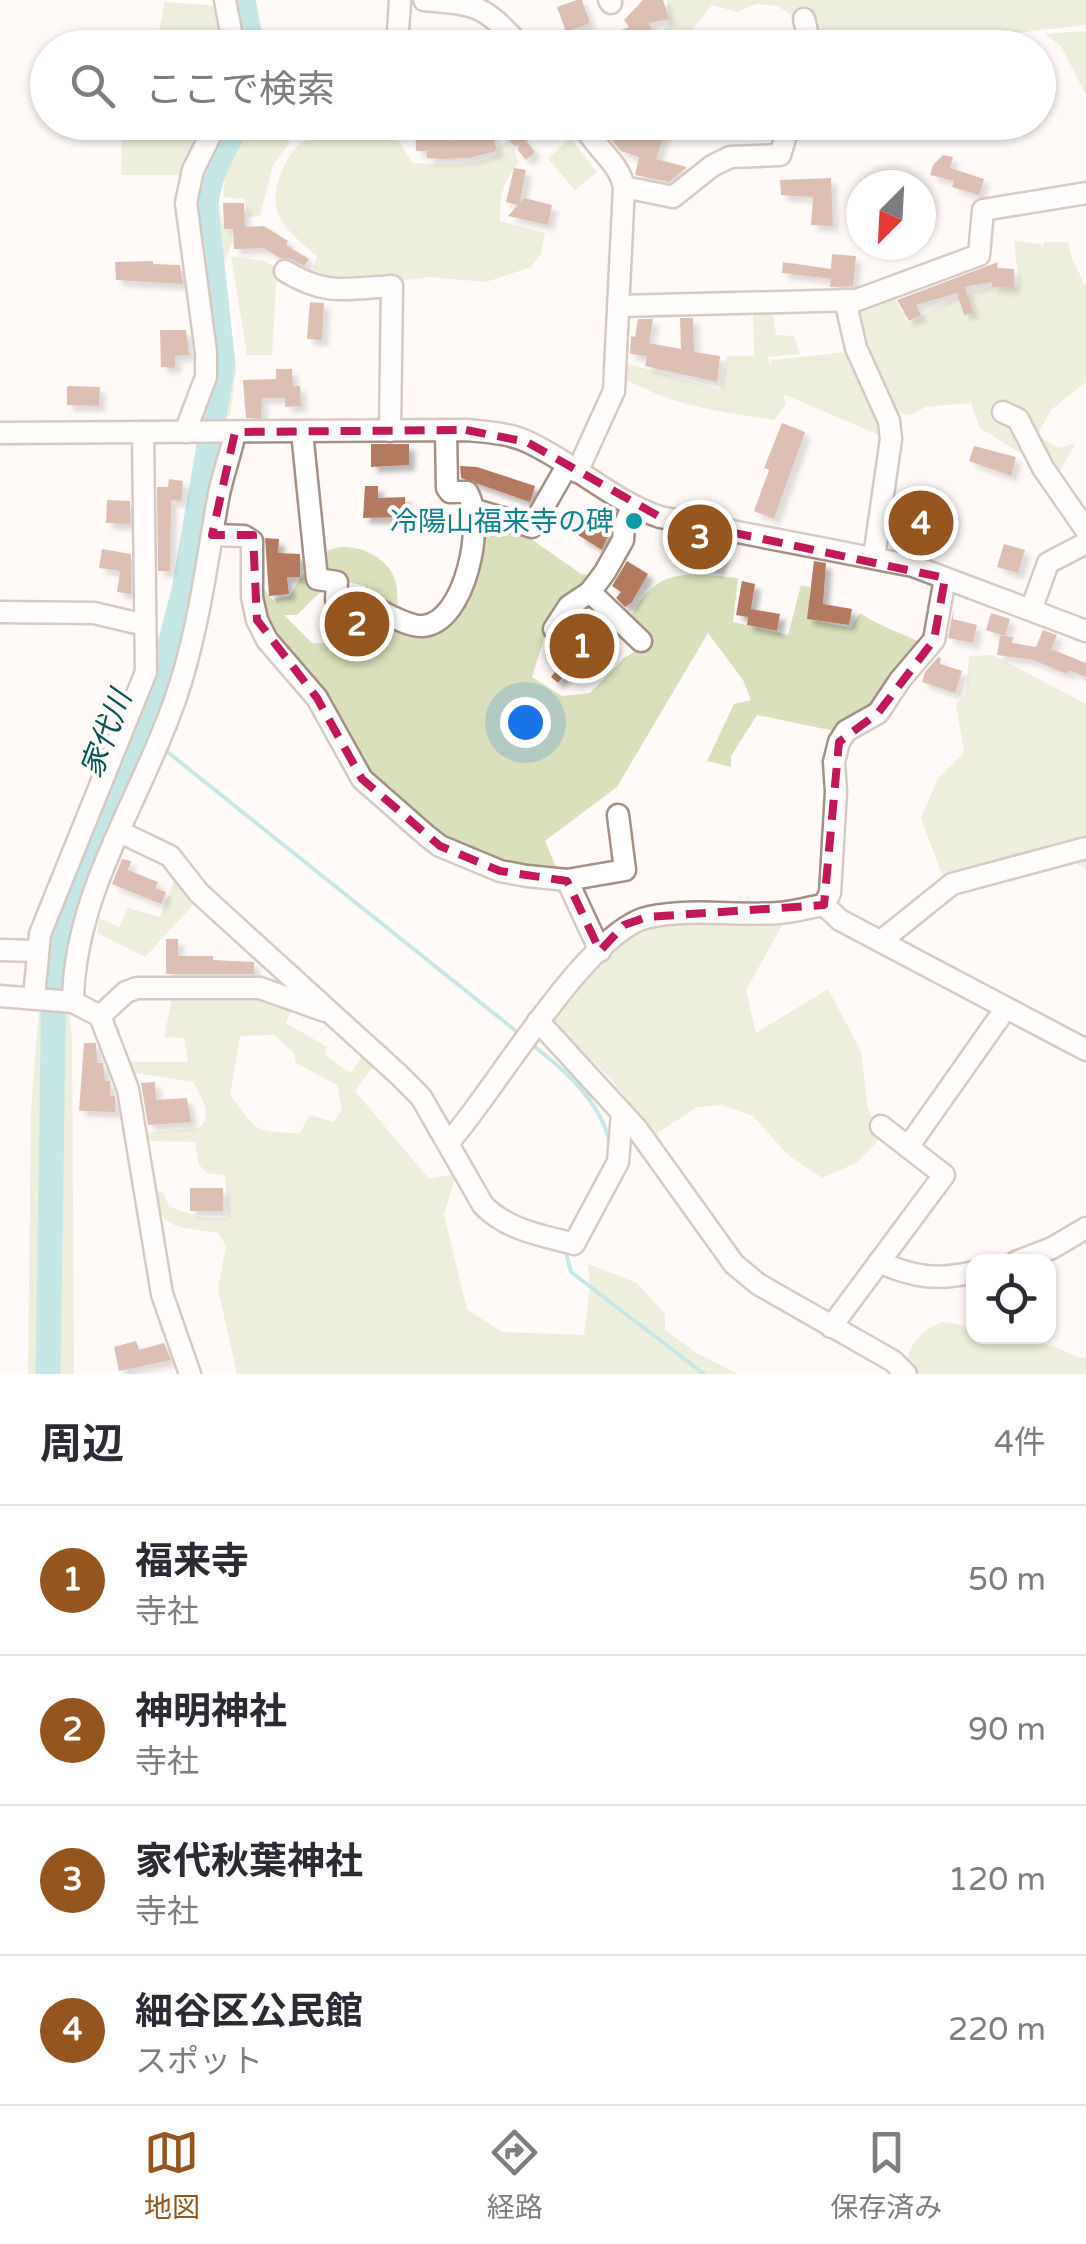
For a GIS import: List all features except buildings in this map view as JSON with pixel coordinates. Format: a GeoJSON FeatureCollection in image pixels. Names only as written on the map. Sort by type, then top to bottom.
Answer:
{"type":"FeatureCollection","features":[{"type":"Feature","properties":{"kind":"street"},"geometry":{"type":"LineString","coordinates":[[225,0],[231,30]]}},
{"type":"Feature","properties":{"kind":"street"},"geometry":{"type":"LineString","coordinates":[[398,30],[400,0]]}},
{"type":"Feature","properties":{"kind":"street"},"geometry":{"type":"LineString","coordinates":[[424,0],[472,4],[494,0]]}},
{"type":"Feature","properties":{"kind":"street"},"geometry":{"type":"LineString","coordinates":[[472,4],[506,30]]}},
{"type":"Feature","properties":{"kind":"street"},"geometry":{"type":"LineString","coordinates":[[804,19],[807,30]]}},
{"type":"Feature","properties":{"kind":"street"},"geometry":{"type":"LineString","coordinates":[[190,432],[206,377],[206,352],[186,203],[193,170],[208,140]]}},
{"type":"Feature","properties":{"kind":"street"},"geometry":{"type":"LineString","coordinates":[[472,509],[532,527],[572,469],[614,391],[624,187],[621,173],[592,140]]}},
{"type":"Feature","properties":{"kind":"street"},"geometry":{"type":"LineString","coordinates":[[624,187],[673,197],[730,157],[780,155],[785,140]]}},
{"type":"Feature","properties":{"kind":"street"},"geometry":{"type":"LineString","coordinates":[[619,306],[857,300],[979,255],[984,210],[1086,193]]}},
{"type":"Feature","properties":{"kind":"street"},"geometry":{"type":"LineString","coordinates":[[284,271],[308,285],[328,290],[392,286],[390,430]]}},
{"type":"Feature","properties":{"kind":"street"},"geometry":{"type":"LineString","coordinates":[[845,300],[856,348],[890,421],[892,439],[874,557]]}},
{"type":"Feature","properties":{"kind":"street"},"geometry":{"type":"LineString","coordinates":[[1003,412],[1018,419],[1086,538],[1048,562],[1031,610]]}},
{"type":"Feature","properties":{"kind":"street"},"geometry":{"type":"LineString","coordinates":[[372,607],[420,627],[438,622],[448,615],[470,566],[472,509],[466,492],[450,492],[447,488],[446,430]]}},
{"type":"Feature","properties":{"kind":"street"},"geometry":{"type":"LineString","coordinates":[[0,433],[446,430],[516,438],[632,507],[683,522],[874,557],[945,578],[1086,631]]}},
{"type":"Feature","properties":{"kind":"street"},"geometry":{"type":"LineString","coordinates":[[37,998],[37,951],[53,896],[146,672],[143,432]]}},
{"type":"Feature","properties":{"kind":"street"},"geometry":{"type":"LineString","coordinates":[[68,1002],[83,919],[152,760],[190,656],[232,432]]}},
{"type":"Feature","properties":{"kind":"street"},"geometry":{"type":"LineString","coordinates":[[302,432],[317,579],[337,582],[336,600]]}},
{"type":"Feature","properties":{"kind":"street"},"geometry":{"type":"LineString","coordinates":[[554,629],[569,606],[590,592],[623,540],[632,507]]}},
{"type":"Feature","properties":{"kind":"street"},"geometry":{"type":"LineString","coordinates":[[212,534],[244,536],[252,541],[252,596],[257,620],[278,656],[318,698],[362,779],[440,846],[500,870],[567,880],[624,870],[618,815]]}},
{"type":"Feature","properties":{"kind":"street"},"geometry":{"type":"LineString","coordinates":[[824,904],[830,893],[834,762],[839,742],[846,731],[878,714],[934,640],[945,578]]}},
{"type":"Feature","properties":{"kind":"street"},"geometry":{"type":"LineString","coordinates":[[590,592],[640,640]]}},
{"type":"Feature","properties":{"kind":"street"},"geometry":{"type":"LineString","coordinates":[[0,612],[94,612],[145,625]]}},
{"type":"Feature","properties":{"kind":"street"},"geometry":{"type":"LineString","coordinates":[[120,832],[170,856],[199,893],[421,1098],[483,1204],[496,1218],[524,1231],[574,1244],[618,1162],[622,1112]]}},
{"type":"Feature","properties":{"kind":"street"},"geometry":{"type":"LineString","coordinates":[[881,942],[952,884],[1086,848]]}},
{"type":"Feature","properties":{"kind":"street"},"geometry":{"type":"LineString","coordinates":[[567,880],[600,950]]}},
{"type":"Feature","properties":{"kind":"street"},"geometry":{"type":"LineString","coordinates":[[824,904],[840,920],[1086,1050]]}},
{"type":"Feature","properties":{"kind":"street"},"geometry":{"type":"LineString","coordinates":[[448,1142],[538,1021],[624,925],[648,917],[713,910],[778,913],[824,904]]}},
{"type":"Feature","properties":{"kind":"street"},"geometry":{"type":"LineString","coordinates":[[0,950],[37,951]]}},
{"type":"Feature","properties":{"kind":"street"},"geometry":{"type":"LineString","coordinates":[[100,1016],[136,988],[220,986],[260,988],[332,1013]]}},
{"type":"Feature","properties":{"kind":"street"},"geometry":{"type":"LineString","coordinates":[[0,996],[68,1002],[100,1016],[128,1088],[162,1294],[190,1374]]}},
{"type":"Feature","properties":{"kind":"street"},"geometry":{"type":"LineString","coordinates":[[908,1147],[1006,1008]]}},
{"type":"Feature","properties":{"kind":"street"},"geometry":{"type":"LineString","coordinates":[[538,1021],[622,1112],[734,1264],[758,1284],[893,1361],[906,1374]]}},
{"type":"Feature","properties":{"kind":"street"},"geometry":{"type":"LineString","coordinates":[[831,1327],[944,1175],[881,1126]]}},
{"type":"Feature","properties":{"kind":"street"},"geometry":{"type":"LineString","coordinates":[[1037,1254],[1086,1228]]}},
{"type":"Feature","properties":{"kind":"street"},"geometry":{"type":"LineString","coordinates":[[880,1262],[924,1278],[947,1279],[966,1274]]}},
{"type":"Feature","properties":{"kind":"highlighted area"},"geometry":{"type":"Polygon","coordinates":[[[466,430],[527,442],[660,517],[945,578],[934,640],[878,713],[839,742],[824,905],[647,917],[624,925],[600,951],[567,881],[500,871],[440,846],[362,779],[317,698],[257,620],[253,535],[212,535],[235,432],[466,430]]]}},
{"type":"Feature","properties":{"kind":"green space"},"geometry":{"type":"Polygon","coordinates":[[[667,0],[1086,0],[1086,25],[1042,30],[813,30],[778,6],[757,4],[737,12],[712,5],[692,30],[664,30],[669,26],[667,0]]]}},
{"type":"Feature","properties":{"kind":"green space"},"geometry":{"type":"Polygon","coordinates":[[[165,2],[221,6],[224,30],[159,30],[165,2]]]}},
{"type":"Feature","properties":{"kind":"green space"},"geometry":{"type":"Polygon","coordinates":[[[1086,31],[1086,95],[1056,42],[1056,33],[1086,31]]]}},
{"type":"Feature","properties":{"kind":"green space"},"geometry":{"type":"Polygon","coordinates":[[[122,140],[202,140],[180,175],[121,175],[122,140]]]}},
{"type":"Feature","properties":{"kind":"green space"},"geometry":{"type":"Polygon","coordinates":[[[221,140],[290,140],[273,165],[260,216],[249,217],[244,199],[223,197],[225,179],[220,191],[224,228],[231,230],[233,241],[224,263],[236,370],[230,416],[222,415],[222,382],[210,377],[209,301],[196,193],[221,140]]]}},
{"type":"Feature","properties":{"kind":"green space"},"geometry":{"type":"Polygon","coordinates":[[[398,140],[412,163],[444,164],[487,159],[497,155],[497,146],[510,140],[519,163],[503,190],[500,221],[545,233],[541,254],[531,267],[486,282],[430,277],[399,281],[310,280],[317,256],[285,226],[276,206],[285,164],[305,141],[398,140]]]}},
{"type":"Feature","properties":{"kind":"green space"},"geometry":{"type":"Polygon","coordinates":[[[567,140],[572,140],[597,172],[575,190],[548,159],[567,140]]]}},
{"type":"Feature","properties":{"kind":"green space"},"geometry":{"type":"Polygon","coordinates":[[[1014,241],[1042,247],[1044,242],[1068,242],[1086,287],[1086,382],[1051,410],[1037,435],[1058,448],[1076,443],[1057,476],[980,428],[971,403],[925,407],[911,415],[893,412],[860,349],[852,307],[890,291],[909,323],[966,294],[1019,284],[1014,241]]]}},
{"type":"Feature","properties":{"kind":"green space"},"geometry":{"type":"Polygon","coordinates":[[[231,256],[265,261],[277,269],[272,355],[247,355],[231,256]]]}},
{"type":"Feature","properties":{"kind":"green space"},"geometry":{"type":"Polygon","coordinates":[[[772,308],[776,335],[794,336],[800,354],[768,357],[771,365],[771,360],[846,352],[885,428],[879,435],[783,394],[786,404],[774,420],[676,401],[619,376],[619,361],[720,390],[727,356],[754,356],[753,311],[772,308]]]}},
{"type":"Feature","properties":{"kind":"green space"},"geometry":{"type":"Polygon","coordinates":[[[479,515],[524,530],[581,574],[594,576],[546,632],[532,677],[562,696],[590,693],[624,658],[638,650],[626,627],[636,607],[658,584],[685,575],[738,578],[733,622],[788,635],[801,585],[810,587],[808,619],[851,628],[860,613],[927,646],[844,733],[757,715],[731,756],[731,767],[707,761],[734,704],[751,700],[743,680],[708,633],[617,787],[545,841],[560,876],[440,846],[382,792],[257,620],[260,584],[276,604],[274,599],[290,596],[313,562],[324,553],[344,547],[376,556],[391,571],[398,611],[431,617],[437,622],[476,583],[479,515]],[[340,580],[297,615],[284,615],[312,643],[375,644],[375,618],[365,586],[340,580]]]}},
{"type":"Feature","properties":{"kind":"green space"},"geometry":{"type":"Polygon","coordinates":[[[993,655],[1086,704],[1086,869],[1061,854],[945,883],[921,818],[938,778],[964,753],[956,704],[966,694],[969,656],[993,655]]]}},
{"type":"Feature","properties":{"kind":"green space"},"geometry":{"type":"Polygon","coordinates":[[[174,880],[193,905],[145,957],[97,933],[99,918],[119,927],[128,908],[160,917],[174,880]]]}},
{"type":"Feature","properties":{"kind":"green space"},"geometry":{"type":"Polygon","coordinates":[[[632,922],[783,924],[746,990],[756,1033],[828,989],[861,1051],[868,1109],[881,1138],[856,1163],[822,1178],[787,1154],[753,1116],[721,1105],[697,1107],[655,1135],[610,1078],[549,1019],[632,922]]]}},
{"type":"Feature","properties":{"kind":"green space"},"geometry":{"type":"Polygon","coordinates":[[[220,989],[293,1006],[286,1023],[327,1047],[325,1054],[347,1071],[352,1072],[362,1056],[348,1045],[349,1036],[377,1062],[355,1091],[429,1179],[456,1174],[444,1215],[467,1309],[502,1332],[584,1335],[590,1286],[588,1264],[637,1283],[665,1314],[665,1330],[697,1353],[738,1374],[237,1374],[218,1289],[226,1246],[218,1233],[169,1222],[151,1197],[157,1190],[164,1194],[169,1207],[204,1218],[228,1218],[225,1175],[209,1174],[199,1165],[195,1142],[144,1141],[144,1133],[199,1128],[206,1117],[205,1106],[193,1082],[135,1073],[127,1062],[188,1062],[184,1038],[164,1037],[173,993],[220,989]],[[274,1035],[240,1036],[230,1095],[246,1116],[264,1130],[300,1133],[309,1115],[334,1122],[342,1109],[337,1085],[296,1063],[294,1053],[274,1035]]]}},
{"type":"Feature","properties":{"kind":"green space"},"geometry":{"type":"Polygon","coordinates":[[[66,994],[72,1034],[74,1374],[28,1374],[31,1111],[39,1007],[66,994]]]}},
{"type":"Feature","properties":{"kind":"green space"},"geometry":{"type":"Polygon","coordinates":[[[942,1322],[966,1326],[966,1344],[1053,1346],[1079,1358],[1086,1357],[1086,1374],[912,1374],[906,1364],[908,1356],[928,1329],[942,1322]]]}},
{"type":"Feature","properties":{"kind":"waterway","name":"家代川"},"geometry":{"type":"LineString","coordinates":[[243,0],[249,30]]}},
{"type":"Feature","properties":{"kind":"waterway","name":"家代川"},"geometry":{"type":"LineString","coordinates":[[48,1374],[54,976],[58,944],[71,900],[157,694],[184,590],[223,365],[207,197],[230,140]]}},
{"type":"Feature","properties":{"kind":"waterway"},"geometry":{"type":"LineString","coordinates":[[140,738],[150,742]]}},
{"type":"Feature","properties":{"kind":"waterway"},"geometry":{"type":"LineString","coordinates":[[165,750],[516,1031]]}},
{"type":"Feature","properties":{"kind":"waterway"},"geometry":{"type":"LineString","coordinates":[[535,1047],[581,1089],[610,1142]]}},
{"type":"Feature","properties":{"kind":"waterway"},"geometry":{"type":"LineString","coordinates":[[566,1253],[571,1272],[704,1374]]}},
{"type":"Feature","properties":{"kind":"place","name":"冷陽山福来寺の碑"},"geometry":{"type":"Point","coordinates":[634,521]}},
{"type":"Feature","properties":{"kind":"place","name":"細谷区公民館"},"geometry":{"type":"Point","coordinates":[921,523]}},
{"type":"Feature","properties":{"kind":"place","name":"家代秋葉神社"},"geometry":{"type":"Point","coordinates":[700,537]}},
{"type":"Feature","properties":{"kind":"place","name":"神明神社"},"geometry":{"type":"Point","coordinates":[357,624]}},
{"type":"Feature","properties":{"kind":"place","name":"福来寺"},"geometry":{"type":"Point","coordinates":[582,646]}}]}
